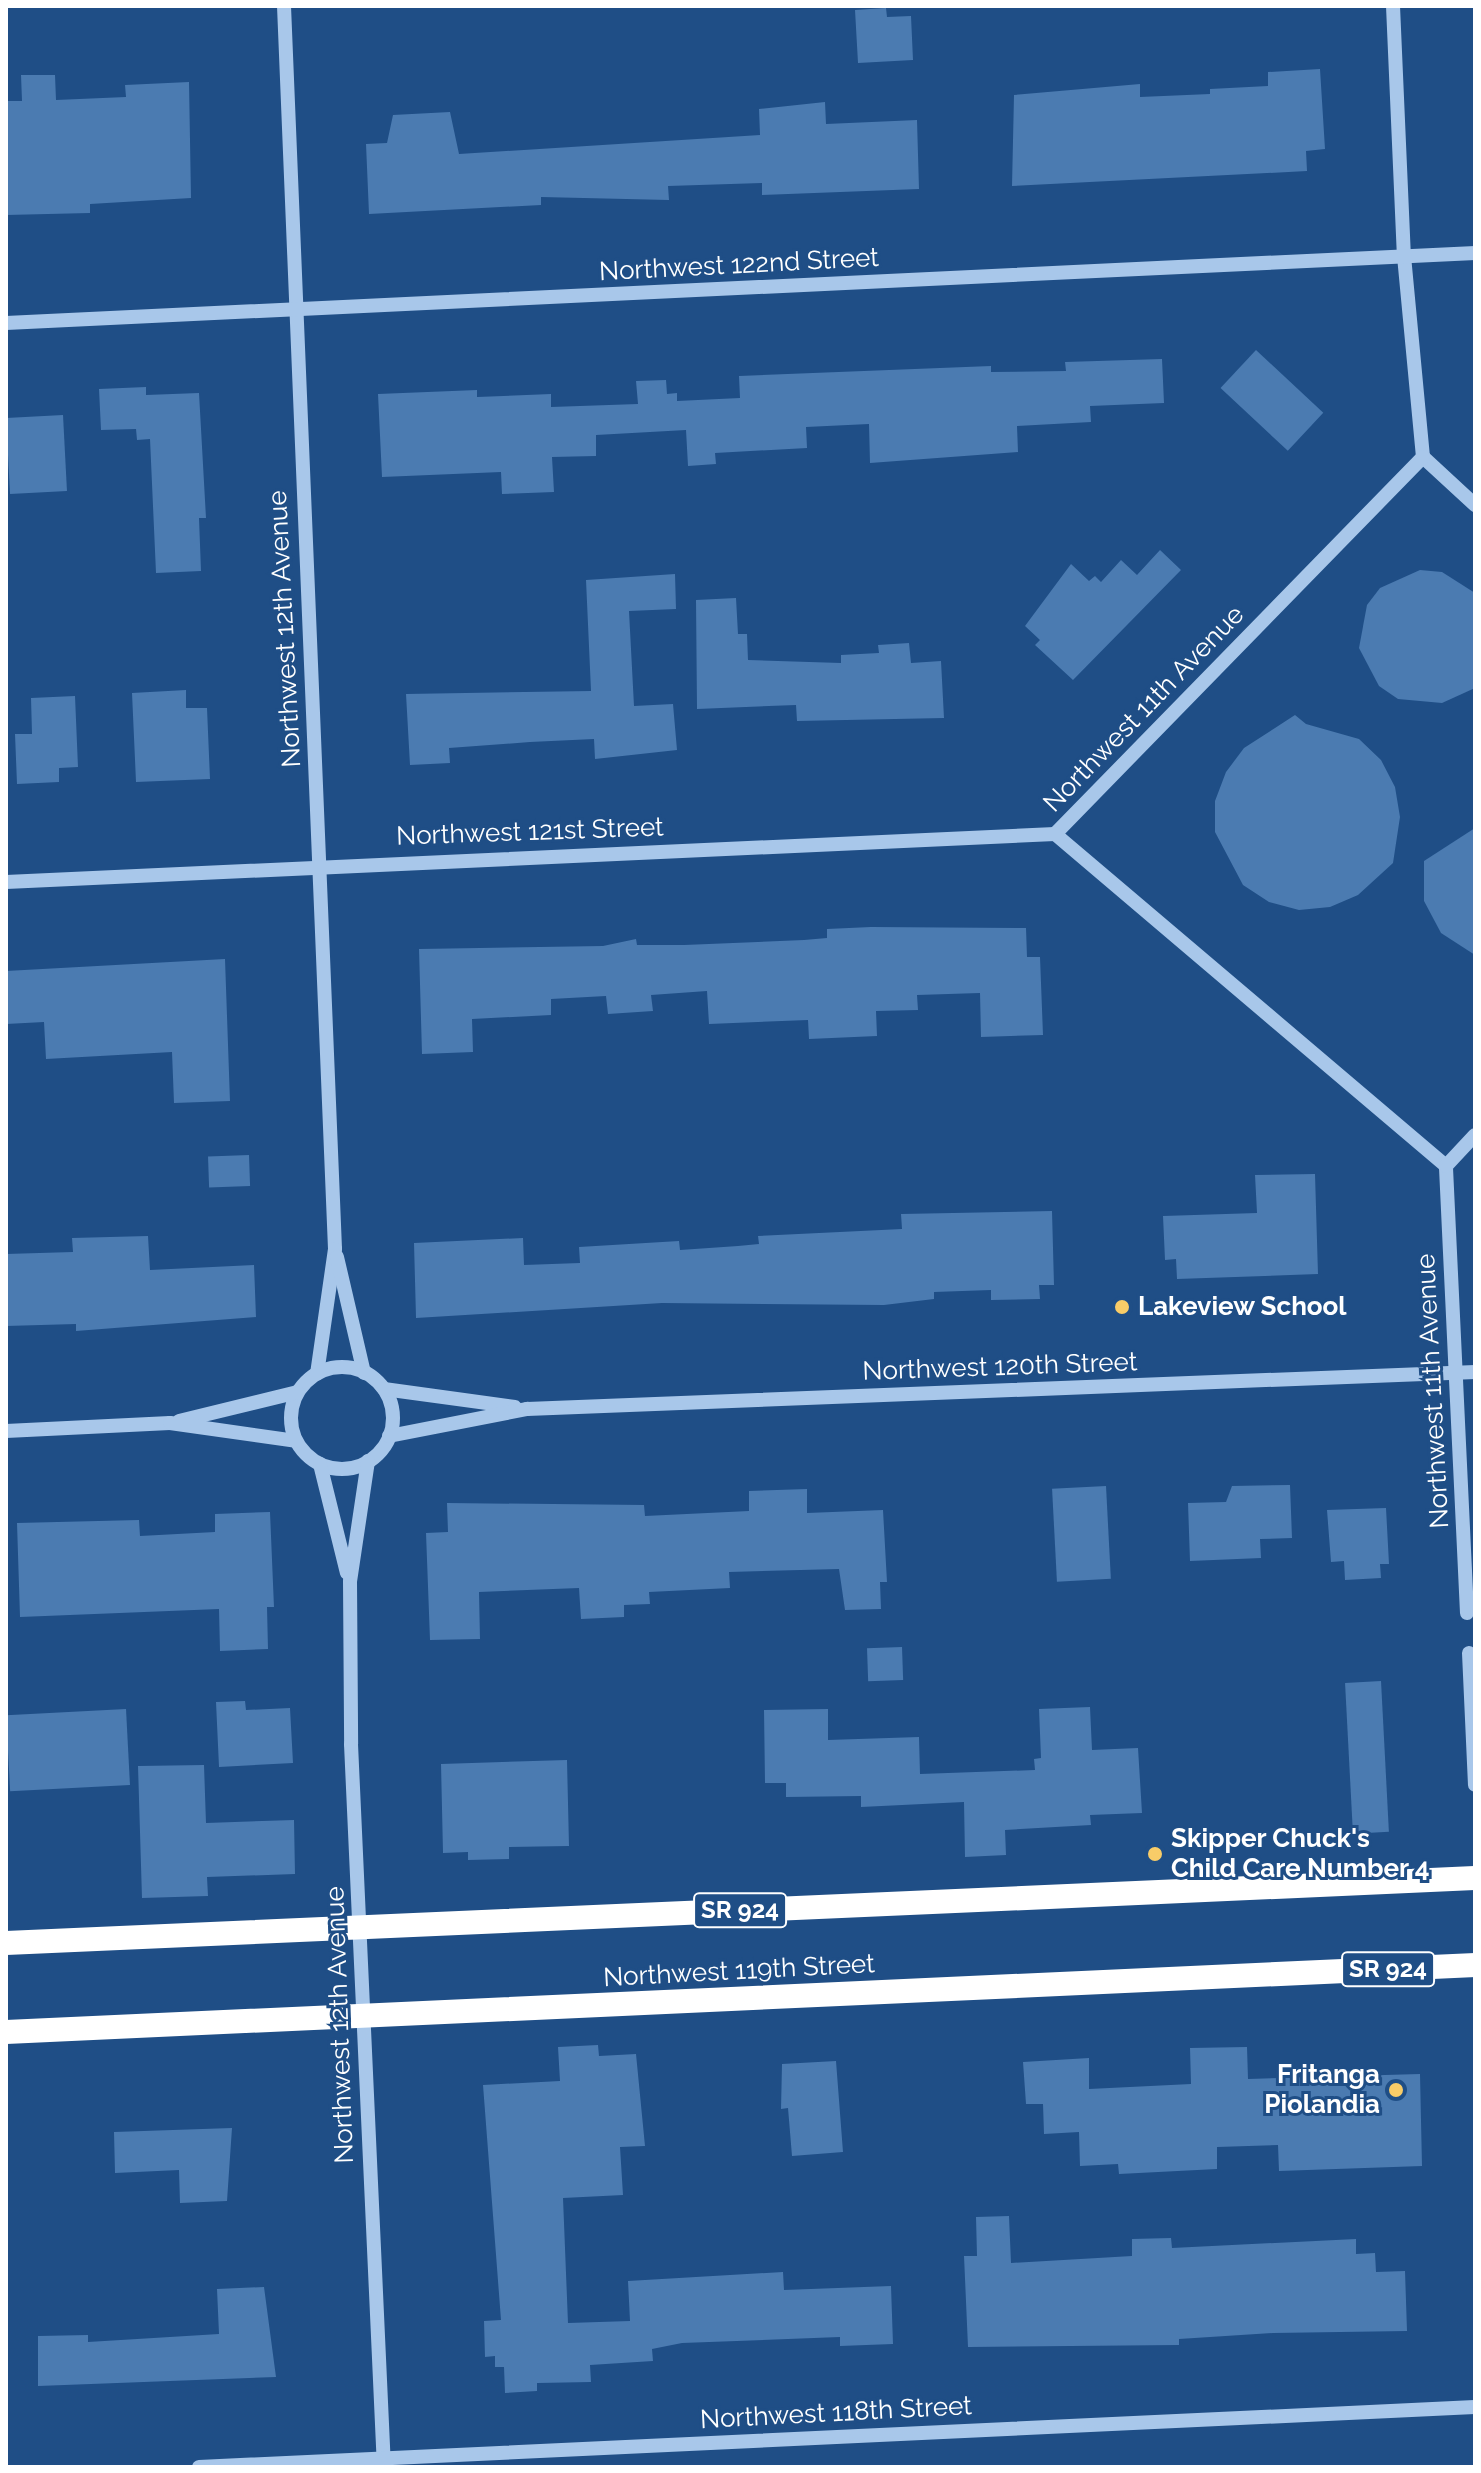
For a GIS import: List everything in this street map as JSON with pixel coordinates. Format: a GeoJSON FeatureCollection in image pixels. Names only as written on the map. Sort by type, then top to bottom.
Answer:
{"type":"FeatureCollection","features":[{"type":"Feature","properties":{"kind":"highway","name":"SR 924"},"geometry":{"type":"LineString","coordinates":[[6,1943],[1475,1878]]}},
{"type":"Feature","properties":{"kind":"highway","name":"Northwest 119th Street"},"geometry":{"type":"LineString","coordinates":[[6,2032],[1475,1965]]}},
{"type":"Feature","properties":{"kind":"street","name":"Northwest 12th Avenue"},"geometry":{"type":"LineString","coordinates":[[284,6],[335,1249],[317,1374]]}},
{"type":"Feature","properties":{"kind":"street"},"geometry":{"type":"LineString","coordinates":[[1393,6],[1404,256],[1423,457],[1475,505]]}},
{"type":"Feature","properties":{"kind":"street","name":"Northwest 122nd Street"},"geometry":{"type":"LineString","coordinates":[[6,323],[1475,253]]}},
{"type":"Feature","properties":{"kind":"street","name":"Northwest 11th Avenue"},"geometry":{"type":"LineString","coordinates":[[1423,457],[1055,834],[1446,1166],[1467,1613]]}},
{"type":"Feature","properties":{"kind":"street","name":"Northwest 121st Street"},"geometry":{"type":"LineString","coordinates":[[6,882],[320,865],[1055,834]]}},
{"type":"Feature","properties":{"kind":"street"},"geometry":{"type":"LineString","coordinates":[[1446,1166],[1475,1135]]}},
{"type":"Feature","properties":{"kind":"street","name":"Northwest 12th Avenue"},"geometry":{"type":"LineString","coordinates":[[335,1249],[364,1373]]}},
{"type":"Feature","properties":{"kind":"street"},"geometry":{"type":"LineString","coordinates":[[170,1423],[296,1441],[320,1464],[353,1467],[368,1461],[389,1436],[391,1404],[384,1389],[364,1373],[341,1367],[317,1374],[298,1392],[291,1408],[296,1441]]}},
{"type":"Feature","properties":{"kind":"street","name":"Northwest 120th Street"},"geometry":{"type":"LineString","coordinates":[[389,1436],[527,1409],[1475,1372]]}},
{"type":"Feature","properties":{"kind":"street","name":"Northwest 120th Street"},"geometry":{"type":"LineString","coordinates":[[384,1389],[527,1409]]}},
{"type":"Feature","properties":{"kind":"street"},"geometry":{"type":"LineString","coordinates":[[6,1431],[170,1423],[298,1392]]}},
{"type":"Feature","properties":{"kind":"street","name":"Northwest 12th Avenue"},"geometry":{"type":"LineString","coordinates":[[368,1461],[350,1581],[363,2017],[383,2462]]}},
{"type":"Feature","properties":{"kind":"street","name":"Northwest 12th Avenue"},"geometry":{"type":"LineString","coordinates":[[320,1464],[350,1581]]}},
{"type":"Feature","properties":{"kind":"street"},"geometry":{"type":"LineString","coordinates":[[1469,1653],[1475,1785]]}},
{"type":"Feature","properties":{"kind":"street","name":"Northwest 118th Street"},"geometry":{"type":"LineString","coordinates":[[199,2467],[383,2462],[1475,2407]]}},
{"type":"Feature","properties":{"kind":"building"},"geometry":{"type":"Polygon","coordinates":[[[886,8],[887,17],[911,16],[913,60],[858,63],[855,10],[886,8]]]}},
{"type":"Feature","properties":{"kind":"building"},"geometry":{"type":"Polygon","coordinates":[[[1320,69],[1325,149],[1306,151],[1307,171],[1012,186],[1014,95],[1140,84],[1140,97],[1210,94],[1210,89],[1268,86],[1268,72],[1320,69]]]}},
{"type":"Feature","properties":{"kind":"building"},"geometry":{"type":"Polygon","coordinates":[[[21,75],[55,75],[56,100],[126,97],[125,85],[189,82],[191,198],[90,204],[90,213],[6,215],[6,101],[22,101],[21,75]]]}},
{"type":"Feature","properties":{"kind":"building"},"geometry":{"type":"Polygon","coordinates":[[[825,102],[826,124],[917,120],[919,189],[762,195],[762,183],[668,186],[669,200],[541,197],[541,205],[369,214],[366,144],[387,143],[393,115],[450,112],[459,154],[760,135],[759,109],[825,102]]]}},
{"type":"Feature","properties":{"kind":"building"},"geometry":{"type":"Polygon","coordinates":[[[1256,350],[1323,413],[1288,451],[1221,388],[1256,350]]]}},
{"type":"Feature","properties":{"kind":"building"},"geometry":{"type":"Polygon","coordinates":[[[1162,359],[1164,403],[1090,406],[1091,422],[1017,426],[1018,452],[870,463],[869,424],[806,427],[807,448],[715,453],[716,464],[688,466],[686,430],[596,435],[596,456],[552,457],[554,492],[502,494],[501,472],[382,477],[378,394],[477,390],[477,397],[551,394],[551,407],[638,404],[636,381],[666,380],[667,394],[677,393],[677,401],[740,398],[739,376],[991,366],[991,372],[1066,371],[1065,362],[1162,359]]]}},
{"type":"Feature","properties":{"kind":"building"},"geometry":{"type":"Polygon","coordinates":[[[146,387],[146,395],[199,393],[206,518],[199,518],[201,571],[156,573],[150,439],[137,440],[136,429],[101,430],[99,389],[146,387]]]}},
{"type":"Feature","properties":{"kind":"building"},"geometry":{"type":"Polygon","coordinates":[[[63,415],[67,491],[10,494],[6,418],[63,415]]]}},
{"type":"Feature","properties":{"kind":"building"},"geometry":{"type":"Polygon","coordinates":[[[1160,550],[1181,570],[1073,680],[1035,645],[1040,640],[1025,626],[1071,564],[1089,581],[1095,576],[1101,582],[1121,560],[1137,575],[1160,550]]]}},
{"type":"Feature","properties":{"kind":"building"},"geometry":{"type":"Polygon","coordinates":[[[1420,570],[1442,572],[1475,593],[1475,688],[1442,703],[1398,699],[1379,686],[1359,648],[1367,605],[1380,588],[1420,570]]]}},
{"type":"Feature","properties":{"kind":"building"},"geometry":{"type":"Polygon","coordinates":[[[675,574],[676,609],[629,611],[634,706],[673,704],[677,750],[595,759],[594,739],[530,742],[449,748],[450,763],[410,765],[406,694],[591,691],[586,580],[675,574]]]}},
{"type":"Feature","properties":{"kind":"building"},"geometry":{"type":"Polygon","coordinates":[[[736,598],[738,634],[747,634],[748,660],[841,663],[841,655],[879,653],[878,645],[909,643],[911,663],[941,661],[944,718],[797,721],[796,705],[697,709],[696,600],[736,598]]]}},
{"type":"Feature","properties":{"kind":"building"},"geometry":{"type":"Polygon","coordinates":[[[186,690],[186,708],[207,708],[210,779],[136,782],[132,693],[186,690]]]}},
{"type":"Feature","properties":{"kind":"building"},"geometry":{"type":"Polygon","coordinates":[[[75,696],[78,767],[59,768],[59,782],[17,784],[15,734],[32,734],[31,698],[75,696]]]}},
{"type":"Feature","properties":{"kind":"building"},"geometry":{"type":"Polygon","coordinates":[[[1295,715],[1306,724],[1359,739],[1381,760],[1395,787],[1400,817],[1393,863],[1358,895],[1330,907],[1299,910],[1269,902],[1243,885],[1215,832],[1215,801],[1226,772],[1244,748],[1295,715]]]}},
{"type":"Feature","properties":{"kind":"building"},"geometry":{"type":"Polygon","coordinates":[[[1475,828],[1475,955],[1441,933],[1424,901],[1424,861],[1475,828]]]}},
{"type":"Feature","properties":{"kind":"building"},"geometry":{"type":"Polygon","coordinates":[[[1026,928],[1027,957],[1040,957],[1043,1035],[981,1037],[980,993],[917,995],[918,1010],[876,1011],[877,1036],[809,1039],[808,1020],[709,1024],[707,991],[651,995],[653,1011],[608,1014],[606,996],[551,999],[551,1015],[472,1019],[473,1052],[422,1054],[419,949],[603,946],[636,939],[637,945],[804,940],[827,938],[827,929],[1026,928]]]}},
{"type":"Feature","properties":{"kind":"building"},"geometry":{"type":"Polygon","coordinates":[[[225,959],[230,1101],[174,1103],[172,1052],[46,1059],[44,1022],[6,1024],[6,971],[225,959]]]}},
{"type":"Feature","properties":{"kind":"building"},"geometry":{"type":"Polygon","coordinates":[[[249,1155],[250,1186],[209,1187],[208,1156],[249,1155]]]}},
{"type":"Feature","properties":{"kind":"building"},"geometry":{"type":"Polygon","coordinates":[[[1315,1174],[1318,1274],[1177,1279],[1176,1259],[1165,1260],[1163,1216],[1257,1213],[1255,1175],[1315,1174]]]}},
{"type":"Feature","properties":{"kind":"building"},"geometry":{"type":"Polygon","coordinates":[[[1052,1211],[1054,1285],[1039,1285],[1040,1299],[991,1300],[991,1290],[934,1292],[934,1299],[884,1305],[662,1303],[416,1318],[414,1243],[523,1238],[524,1265],[580,1263],[579,1247],[679,1241],[680,1250],[738,1246],[759,1244],[758,1236],[902,1229],[901,1214],[1052,1211]]]}},
{"type":"Feature","properties":{"kind":"building"},"geometry":{"type":"Polygon","coordinates":[[[148,1236],[150,1270],[254,1265],[256,1317],[76,1331],[76,1324],[6,1326],[6,1254],[73,1252],[72,1238],[148,1236]]]}},
{"type":"Feature","properties":{"kind":"building"},"geometry":{"type":"Polygon","coordinates":[[[1290,1485],[1292,1538],[1260,1539],[1261,1558],[1190,1561],[1188,1503],[1226,1502],[1232,1486],[1290,1485]]]}},
{"type":"Feature","properties":{"kind":"building"},"geometry":{"type":"Polygon","coordinates":[[[1106,1486],[1111,1579],[1057,1582],[1052,1489],[1106,1486]]]}},
{"type":"Feature","properties":{"kind":"building"},"geometry":{"type":"Polygon","coordinates":[[[807,1489],[807,1513],[883,1510],[887,1582],[880,1582],[881,1609],[845,1610],[839,1569],[729,1572],[730,1588],[649,1592],[650,1604],[624,1605],[624,1617],[581,1619],[579,1588],[479,1592],[480,1639],[430,1640],[426,1533],[448,1532],[447,1503],[644,1505],[645,1516],[749,1511],[749,1491],[807,1489]]]}},
{"type":"Feature","properties":{"kind":"building"},"geometry":{"type":"Polygon","coordinates":[[[1386,1508],[1389,1564],[1380,1564],[1381,1578],[1345,1580],[1344,1561],[1331,1562],[1327,1510],[1386,1508]]]}},
{"type":"Feature","properties":{"kind":"building"},"geometry":{"type":"Polygon","coordinates":[[[270,1512],[274,1607],[267,1607],[268,1649],[220,1651],[219,1609],[20,1617],[17,1523],[139,1520],[140,1536],[215,1532],[215,1514],[270,1512]]]}},
{"type":"Feature","properties":{"kind":"building"},"geometry":{"type":"Polygon","coordinates":[[[902,1647],[903,1680],[868,1681],[867,1648],[902,1647]]]}},
{"type":"Feature","properties":{"kind":"building"},"geometry":{"type":"Polygon","coordinates":[[[1381,1681],[1389,1832],[1353,1834],[1345,1683],[1381,1681]]]}},
{"type":"Feature","properties":{"kind":"building"},"geometry":{"type":"Polygon","coordinates":[[[245,1701],[246,1710],[290,1708],[293,1763],[219,1767],[216,1702],[245,1701]]]}},
{"type":"Feature","properties":{"kind":"building"},"geometry":{"type":"Polygon","coordinates":[[[1090,1707],[1092,1750],[1138,1748],[1142,1813],[1090,1815],[1091,1825],[1005,1830],[1006,1855],[965,1857],[964,1802],[861,1807],[861,1796],[786,1797],[786,1783],[765,1783],[764,1710],[828,1709],[828,1740],[919,1737],[920,1774],[1035,1770],[1034,1759],[1041,1758],[1039,1709],[1090,1707]]]}},
{"type":"Feature","properties":{"kind":"building"},"geometry":{"type":"Polygon","coordinates":[[[126,1709],[130,1785],[10,1791],[6,1715],[126,1709]]]}},
{"type":"Feature","properties":{"kind":"building"},"geometry":{"type":"Polygon","coordinates":[[[567,1760],[569,1846],[509,1847],[509,1859],[468,1860],[468,1852],[443,1853],[441,1764],[567,1760]]]}},
{"type":"Feature","properties":{"kind":"building"},"geometry":{"type":"Polygon","coordinates":[[[204,1765],[206,1823],[294,1820],[295,1874],[207,1877],[208,1896],[142,1898],[138,1766],[204,1765]]]}},
{"type":"Feature","properties":{"kind":"building"},"geometry":{"type":"Polygon","coordinates":[[[598,2045],[599,2056],[636,2054],[645,2146],[620,2147],[623,2195],[563,2198],[568,2323],[630,2321],[628,2281],[783,2272],[784,2290],[891,2286],[893,2344],[840,2346],[840,2337],[682,2343],[652,2349],[653,2361],[590,2365],[591,2382],[537,2383],[537,2391],[505,2393],[504,2367],[495,2367],[495,2356],[485,2357],[484,2321],[501,2320],[483,2085],[560,2081],[558,2047],[598,2045]]]}},
{"type":"Feature","properties":{"kind":"building"},"geometry":{"type":"Polygon","coordinates":[[[1247,2047],[1248,2079],[1420,2074],[1422,2166],[1279,2171],[1278,2145],[1217,2147],[1217,2169],[1119,2174],[1118,2164],[1080,2166],[1079,2132],[1044,2134],[1043,2104],[1026,2104],[1023,2062],[1089,2058],[1089,2089],[1191,2084],[1190,2048],[1247,2047]]]}},
{"type":"Feature","properties":{"kind":"building"},"geometry":{"type":"Polygon","coordinates":[[[836,2061],[843,2152],[792,2156],[788,2108],[781,2109],[782,2064],[836,2061]]]}},
{"type":"Feature","properties":{"kind":"building"},"geometry":{"type":"Polygon","coordinates":[[[232,2128],[227,2201],[180,2203],[179,2170],[115,2173],[114,2132],[232,2128]]]}},
{"type":"Feature","properties":{"kind":"building"},"geometry":{"type":"Polygon","coordinates":[[[1009,2216],[1011,2263],[1132,2256],[1132,2239],[1171,2238],[1172,2248],[1356,2239],[1356,2254],[1375,2253],[1376,2272],[1405,2271],[1407,2331],[1273,2333],[1179,2339],[1179,2345],[968,2347],[964,2256],[977,2256],[976,2217],[1009,2216]]]}},
{"type":"Feature","properties":{"kind":"building"},"geometry":{"type":"Polygon","coordinates":[[[264,2287],[276,2377],[38,2386],[38,2336],[88,2335],[88,2342],[219,2334],[217,2289],[264,2287]]]}},
{"type":"Feature","properties":{"kind":"place","name":"Lakeview School"},"geometry":{"type":"Point","coordinates":[1122,1307]}},
{"type":"Feature","properties":{"kind":"place","name":"Skipper Chuck's Child Care Number 4"},"geometry":{"type":"Point","coordinates":[1155,1854]}},
{"type":"Feature","properties":{"kind":"place","name":"Fritanga Piolandia"},"geometry":{"type":"Point","coordinates":[1396,2090]}}]}
